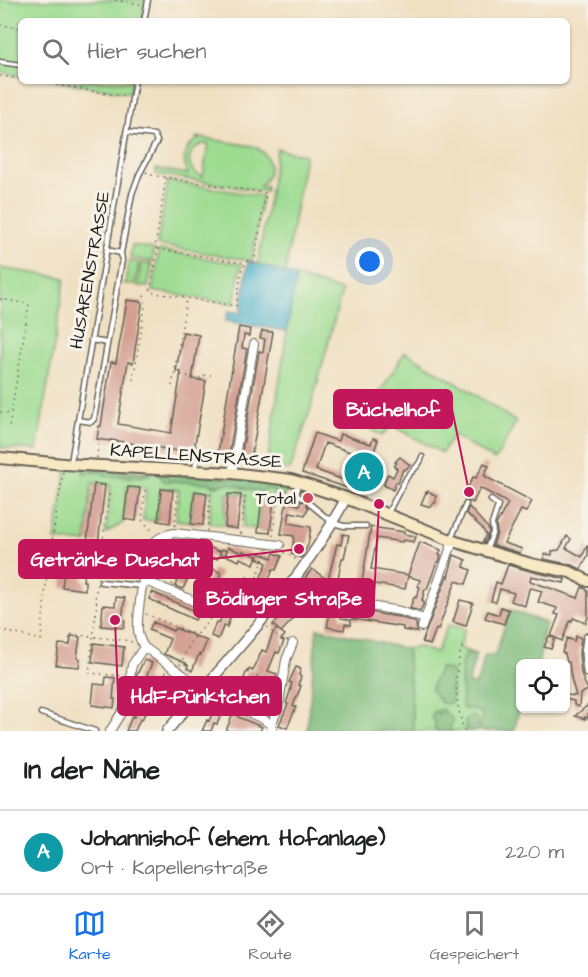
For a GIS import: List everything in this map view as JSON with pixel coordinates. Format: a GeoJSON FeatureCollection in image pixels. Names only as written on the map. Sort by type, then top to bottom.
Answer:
{"type":"FeatureCollection","features":[{"type":"Feature","properties":{"kind":"main road","name":"KAPELLENSTRASSE"},"geometry":{"type":"LineString","coordinates":[[0,458],[232,473],[283,479],[346,498],[452,540],[531,564],[570,572],[588,580]]}},
{"type":"Feature","properties":{"kind":"street"},"geometry":{"type":"LineString","coordinates":[[232,473],[254,344]]}},
{"type":"Feature","properties":{"kind":"street"},"geometry":{"type":"LineString","coordinates":[[167,731],[261,623],[306,565],[346,498]]}},
{"type":"Feature","properties":{"kind":"street"},"geometry":{"type":"LineString","coordinates":[[110,731],[128,698],[132,665],[140,646],[139,611],[145,562],[148,552],[158,538],[174,532],[274,544]]}},
{"type":"Feature","properties":{"kind":"street"},"geometry":{"type":"LineString","coordinates":[[351,603],[400,611],[423,623],[452,540]]}},
{"type":"Feature","properties":{"kind":"street"},"geometry":{"type":"LineString","coordinates":[[143,581],[205,607],[209,612]]}},
{"type":"Feature","properties":{"kind":"street"},"geometry":{"type":"LineString","coordinates":[[588,638],[586,653],[588,672]]}},
{"type":"Feature","properties":{"kind":"street"},"geometry":{"type":"LineString","coordinates":[[140,646],[216,698],[263,719],[272,728],[278,709],[286,660],[293,643]]}},
{"type":"Feature","properties":{"kind":"lane"},"geometry":{"type":"LineString","coordinates":[[144,18],[147,2]]}},
{"type":"Feature","properties":{"kind":"lane"},"geometry":{"type":"LineString","coordinates":[[0,62],[18,65]]}},
{"type":"Feature","properties":{"kind":"lane","name":"HUSARENSTRASSE"},"geometry":{"type":"LineString","coordinates":[[67,464],[78,420],[134,84]]}},
{"type":"Feature","properties":{"kind":"lane"},"geometry":{"type":"LineString","coordinates":[[78,420],[90,422],[94,419],[132,194],[156,145],[154,135],[126,132]]}},
{"type":"Feature","properties":{"kind":"lane"},"geometry":{"type":"LineString","coordinates":[[107,250],[121,253]]}},
{"type":"Feature","properties":{"kind":"lane"},"geometry":{"type":"LineString","coordinates":[[92,340],[108,343]]}},
{"type":"Feature","properties":{"kind":"lane"},"geometry":{"type":"LineString","coordinates":[[194,471],[198,450]]}},
{"type":"Feature","properties":{"kind":"lane"},"geometry":{"type":"LineString","coordinates":[[387,514],[402,485],[421,463],[422,457]]}},
{"type":"Feature","properties":{"kind":"lane"},"geometry":{"type":"LineString","coordinates":[[297,482],[297,495],[301,498]]}},
{"type":"Feature","properties":{"kind":"lane"},"geometry":{"type":"LineString","coordinates":[[486,551],[493,532],[492,524],[498,506],[491,500]]}},
{"type":"Feature","properties":{"kind":"lane"},"geometry":{"type":"LineString","coordinates":[[310,504],[333,523],[344,526],[366,526]]}},
{"type":"Feature","properties":{"kind":"lane"},"geometry":{"type":"LineString","coordinates":[[452,540],[466,504]]}},
{"type":"Feature","properties":{"kind":"lane"},"geometry":{"type":"LineString","coordinates":[[110,573],[113,571],[143,581]]}},
{"type":"Feature","properties":{"kind":"lane"},"geometry":{"type":"LineString","coordinates":[[101,582],[143,581]]}},
{"type":"Feature","properties":{"kind":"lane"},"geometry":{"type":"LineString","coordinates":[[42,713],[96,731]]}},
{"type":"Feature","properties":{"kind":"path"},"geometry":{"type":"LineString","coordinates":[[115,0],[147,2]]}},
{"type":"Feature","properties":{"kind":"path"},"geometry":{"type":"LineString","coordinates":[[0,25],[18,28]]}},
{"type":"Feature","properties":{"kind":"path"},"geometry":{"type":"LineString","coordinates":[[0,76],[18,79]]}},
{"type":"Feature","properties":{"kind":"path"},"geometry":{"type":"LineString","coordinates":[[52,84],[132,97]]}},
{"type":"Feature","properties":{"kind":"path"},"geometry":{"type":"LineString","coordinates":[[142,170],[151,175],[266,193],[254,262],[247,261],[242,267]]}},
{"type":"Feature","properties":{"kind":"path"},"geometry":{"type":"LineString","coordinates":[[158,249],[243,263],[236,306],[150,292],[158,249],[155,248],[166,177]]}},
{"type":"Feature","properties":{"kind":"path"},"geometry":{"type":"LineString","coordinates":[[133,380],[145,306],[144,295]]}},
{"type":"Feature","properties":{"kind":"path"},"geometry":{"type":"LineString","coordinates":[[0,299],[29,304],[9,426]]}},
{"type":"Feature","properties":{"kind":"path"},"geometry":{"type":"LineString","coordinates":[[172,386],[186,302]]}},
{"type":"Feature","properties":{"kind":"path"},"geometry":{"type":"LineString","coordinates":[[174,374],[200,378],[210,375]]}},
{"type":"Feature","properties":{"kind":"path"},"geometry":{"type":"LineString","coordinates":[[0,412],[11,414]]}},
{"type":"Feature","properties":{"kind":"path"},"geometry":{"type":"LineString","coordinates":[[97,458],[98,444]]}},
{"type":"Feature","properties":{"kind":"path"},"geometry":{"type":"LineString","coordinates":[[0,630],[41,640],[47,572],[67,464]]}},
{"type":"Feature","properties":{"kind":"path"},"geometry":{"type":"LineString","coordinates":[[145,490],[142,520],[158,538]]}},
{"type":"Feature","properties":{"kind":"path"},"geometry":{"type":"LineString","coordinates":[[174,532],[178,491]]}},
{"type":"Feature","properties":{"kind":"path"},"geometry":{"type":"LineString","coordinates":[[206,536],[211,493]]}},
{"type":"Feature","properties":{"kind":"path"},"geometry":{"type":"LineString","coordinates":[[109,494],[90,674],[130,677]]}},
{"type":"Feature","properties":{"kind":"path"},"geometry":{"type":"LineString","coordinates":[[240,541],[245,497]]}},
{"type":"Feature","properties":{"kind":"path"},"geometry":{"type":"LineString","coordinates":[[152,692],[174,668],[189,643],[248,576],[256,579],[274,544],[277,499]]}},
{"type":"Feature","properties":{"kind":"path"},"geometry":{"type":"LineString","coordinates":[[274,544],[283,547],[285,554],[306,565]]}},
{"type":"Feature","properties":{"kind":"path"},"geometry":{"type":"LineString","coordinates":[[74,568],[76,554],[145,562]]}},
{"type":"Feature","properties":{"kind":"path"},"geometry":{"type":"LineString","coordinates":[[170,591],[178,569]]}},
{"type":"Feature","properties":{"kind":"path"},"geometry":{"type":"LineString","coordinates":[[194,602],[206,571]]}},
{"type":"Feature","properties":{"kind":"path"},"geometry":{"type":"LineString","coordinates":[[139,611],[196,635]]}},
{"type":"Feature","properties":{"kind":"path"},"geometry":{"type":"LineString","coordinates":[[261,623],[276,635],[293,643]]}},
{"type":"Feature","properties":{"kind":"path"},"geometry":{"type":"LineString","coordinates":[[69,645],[70,634],[130,641],[140,646]]}},
{"type":"Feature","properties":{"kind":"path"},"geometry":{"type":"LineString","coordinates":[[464,731],[456,692],[456,672],[462,646],[467,644]]}},
{"type":"Feature","properties":{"kind":"path"},"geometry":{"type":"LineString","coordinates":[[91,653],[96,653]]}},
{"type":"Feature","properties":{"kind":"path"},"geometry":{"type":"LineString","coordinates":[[244,711],[258,674]]}},
{"type":"Feature","properties":{"kind":"green space"},"geometry":{"type":"Polygon","coordinates":[[[0,0],[145,0],[142,18],[18,18],[18,75],[0,72],[0,0]]]}},
{"type":"Feature","properties":{"kind":"green space"},"geometry":{"type":"Polygon","coordinates":[[[73,84],[132,84],[130,93],[73,84]]]}},
{"type":"Feature","properties":{"kind":"green space"},"geometry":{"type":"Polygon","coordinates":[[[196,138],[252,146],[258,149],[269,163],[268,175],[260,186],[267,187],[266,192],[156,174],[156,169],[188,174],[185,154],[190,145],[199,139],[196,138]],[[208,144],[196,147],[189,160],[193,170],[203,177],[208,144]]]}},
{"type":"Feature","properties":{"kind":"green space"},"geometry":{"type":"Polygon","coordinates":[[[277,149],[305,155],[285,273],[342,291],[310,411],[290,470],[267,466],[287,331],[226,321],[228,311],[241,313],[248,262],[258,263],[277,149]]]}},
{"type":"Feature","properties":{"kind":"green space"},"geometry":{"type":"Polygon","coordinates":[[[168,181],[262,196],[252,261],[157,245],[168,181]]]}},
{"type":"Feature","properties":{"kind":"green space"},"geometry":{"type":"Polygon","coordinates":[[[132,245],[154,249],[152,262],[130,258],[132,245]]]}},
{"type":"Feature","properties":{"kind":"green space"},"geometry":{"type":"Polygon","coordinates":[[[159,250],[241,264],[234,304],[152,291],[159,250]]]}},
{"type":"Feature","properties":{"kind":"green space"},"geometry":{"type":"Polygon","coordinates":[[[129,261],[139,263],[135,285],[125,284],[129,261]]]}},
{"type":"Feature","properties":{"kind":"green space"},"geometry":{"type":"Polygon","coordinates":[[[141,263],[152,265],[148,287],[138,286],[141,263]]]}},
{"type":"Feature","properties":{"kind":"green space"},"geometry":{"type":"Polygon","coordinates":[[[0,268],[65,278],[37,450],[0,448],[0,268]]]}},
{"type":"Feature","properties":{"kind":"green space"},"geometry":{"type":"Polygon","coordinates":[[[405,352],[516,422],[495,460],[453,435],[442,453],[392,425],[382,436],[361,423],[405,352]]]}},
{"type":"Feature","properties":{"kind":"green space"},"geometry":{"type":"Polygon","coordinates":[[[67,466],[287,481],[285,498],[261,495],[258,529],[243,527],[246,495],[227,493],[224,525],[209,523],[212,492],[194,491],[191,522],[176,520],[179,490],[161,488],[157,521],[143,520],[146,488],[127,486],[123,523],[106,533],[110,485],[92,483],[86,543],[55,540],[67,466]]]}},
{"type":"Feature","properties":{"kind":"green space"},"geometry":{"type":"Polygon","coordinates":[[[82,467],[151,474],[139,477],[108,476],[99,472],[83,473],[82,467]]]}},
{"type":"Feature","properties":{"kind":"green space"},"geometry":{"type":"Polygon","coordinates":[[[158,474],[287,481],[285,498],[275,494],[272,490],[266,489],[262,492],[230,483],[215,486],[208,483],[164,481],[158,474]]]}},
{"type":"Feature","properties":{"kind":"green space"},"geometry":{"type":"Polygon","coordinates":[[[510,610],[546,623],[540,659],[516,659],[516,713],[518,713],[514,731],[481,731],[481,712],[462,707],[461,664],[466,653],[476,654],[468,684],[474,685],[479,678],[485,655],[493,655],[510,610]]]}},
{"type":"Feature","properties":{"kind":"green space"},"geometry":{"type":"Polygon","coordinates":[[[448,625],[465,629],[459,648],[473,653],[461,696],[492,704],[489,731],[414,731],[407,649],[419,647],[436,653],[448,625]]]}},
{"type":"Feature","properties":{"kind":"green space"},"geometry":{"type":"Polygon","coordinates":[[[317,628],[407,649],[414,731],[307,731],[317,628]]]}},
{"type":"Feature","properties":{"kind":"green space"},"geometry":{"type":"Polygon","coordinates":[[[440,668],[451,670],[453,673],[451,703],[441,702],[431,690],[440,668]]]}},
{"type":"Feature","properties":{"kind":"green space"},"geometry":{"type":"Polygon","coordinates":[[[442,709],[450,715],[453,722],[450,726],[451,731],[435,731],[433,712],[439,714],[438,710],[442,709]]]}},
{"type":"Feature","properties":{"kind":"green space"},"geometry":{"type":"Polygon","coordinates":[[[471,716],[478,722],[478,731],[466,731],[465,722],[471,716]]]}},
{"type":"Feature","properties":{"kind":"water"},"geometry":{"type":"Polygon","coordinates":[[[248,262],[296,277],[287,331],[226,321],[228,311],[241,313],[248,262]]]}},
{"type":"Feature","properties":{"kind":"building"},"geometry":{"type":"Polygon","coordinates":[[[127,300],[142,302],[142,305],[133,363],[128,362],[118,424],[171,433],[181,372],[176,371],[183,332],[199,335],[192,379],[206,381],[194,450],[185,448],[184,452],[97,439],[111,362],[116,363],[127,300]]]}},
{"type":"Feature","properties":{"kind":"building"},"geometry":{"type":"Polygon","coordinates":[[[239,327],[250,329],[249,336],[244,335],[242,348],[247,349],[229,454],[218,452],[239,327]]]}},
{"type":"Feature","properties":{"kind":"building"},"geometry":{"type":"Polygon","coordinates":[[[262,331],[273,332],[251,459],[241,457],[259,351],[263,352],[265,339],[260,338],[262,331]]]}},
{"type":"Feature","properties":{"kind":"building"},"geometry":{"type":"Polygon","coordinates":[[[315,433],[338,441],[340,434],[371,444],[373,438],[378,440],[369,465],[372,466],[360,492],[302,473],[315,433]],[[325,443],[316,470],[355,484],[364,457],[325,443]]]}},
{"type":"Feature","properties":{"kind":"building"},"geometry":{"type":"Polygon","coordinates":[[[400,457],[410,465],[405,470],[403,469],[393,490],[384,485],[385,480],[388,474],[393,477],[397,469],[394,466],[397,463],[395,462],[400,457]]]}},
{"type":"Feature","properties":{"kind":"building"},"geometry":{"type":"Polygon","coordinates":[[[484,463],[489,466],[484,475],[486,477],[532,501],[526,512],[521,510],[504,543],[522,549],[520,553],[493,545],[497,533],[496,525],[508,503],[480,488],[473,503],[463,498],[473,477],[476,478],[484,463]]]}},
{"type":"Feature","properties":{"kind":"building"},"geometry":{"type":"Polygon","coordinates":[[[94,484],[105,485],[98,544],[87,542],[94,484]]]}},
{"type":"Feature","properties":{"kind":"building"},"geometry":{"type":"Polygon","coordinates":[[[128,487],[140,488],[136,521],[124,519],[128,487]]]}},
{"type":"Feature","properties":{"kind":"building"},"geometry":{"type":"Polygon","coordinates":[[[161,489],[173,490],[170,523],[158,521],[161,489]]]}},
{"type":"Feature","properties":{"kind":"building"},"geometry":{"type":"Polygon","coordinates":[[[195,491],[207,493],[203,525],[191,524],[195,491]]]}},
{"type":"Feature","properties":{"kind":"building"},"geometry":{"type":"Polygon","coordinates":[[[428,491],[436,496],[436,502],[431,507],[421,504],[428,491]]]}},
{"type":"Feature","properties":{"kind":"building"},"geometry":{"type":"Polygon","coordinates":[[[303,492],[312,496],[311,500],[306,503],[308,508],[305,515],[290,512],[288,523],[311,527],[308,545],[301,558],[292,554],[294,536],[281,534],[289,498],[292,498],[291,503],[299,505],[305,499],[303,492]]]}},
{"type":"Feature","properties":{"kind":"building"},"geometry":{"type":"Polygon","coordinates":[[[228,494],[241,495],[237,529],[225,527],[228,494]]]}},
{"type":"Feature","properties":{"kind":"building"},"geometry":{"type":"Polygon","coordinates":[[[262,496],[274,498],[270,533],[258,532],[262,496]]]}},
{"type":"Feature","properties":{"kind":"building"},"geometry":{"type":"Polygon","coordinates":[[[469,507],[488,528],[485,543],[483,542],[486,535],[482,528],[466,513],[469,507]]]}},
{"type":"Feature","properties":{"kind":"building"},"geometry":{"type":"Polygon","coordinates":[[[371,527],[416,536],[414,542],[377,538],[371,569],[408,575],[420,542],[441,550],[439,562],[425,589],[422,600],[424,603],[420,611],[409,608],[414,597],[416,598],[420,580],[408,576],[405,589],[362,582],[371,527]]]}},
{"type":"Feature","properties":{"kind":"building"},"geometry":{"type":"Polygon","coordinates":[[[343,534],[349,535],[336,588],[322,583],[321,588],[319,587],[304,605],[306,607],[281,632],[273,625],[310,582],[305,578],[312,569],[328,580],[337,544],[341,545],[343,534]]]}},
{"type":"Feature","properties":{"kind":"building"},"geometry":{"type":"Polygon","coordinates":[[[567,536],[571,539],[566,548],[582,557],[588,547],[588,555],[581,569],[544,559],[545,554],[552,555],[552,551],[559,550],[567,536]]]}},
{"type":"Feature","properties":{"kind":"building"},"geometry":{"type":"Polygon","coordinates":[[[168,542],[176,546],[159,580],[151,576],[168,542]]]}},
{"type":"Feature","properties":{"kind":"building"},"geometry":{"type":"Polygon","coordinates":[[[183,542],[206,549],[207,546],[220,552],[222,549],[227,551],[225,556],[220,554],[217,559],[203,554],[202,556],[181,547],[183,542]]]}},
{"type":"Feature","properties":{"kind":"building"},"geometry":{"type":"Polygon","coordinates":[[[228,547],[257,556],[254,564],[225,555],[228,547]]]}},
{"type":"Feature","properties":{"kind":"building"},"geometry":{"type":"Polygon","coordinates":[[[259,553],[272,558],[274,553],[282,556],[268,582],[260,579],[267,563],[257,558],[259,553]]]}},
{"type":"Feature","properties":{"kind":"building"},"geometry":{"type":"Polygon","coordinates":[[[454,555],[466,560],[464,567],[471,570],[466,584],[456,581],[430,645],[422,642],[448,577],[454,555]]]}},
{"type":"Feature","properties":{"kind":"building"},"geometry":{"type":"Polygon","coordinates":[[[77,559],[85,560],[83,581],[85,581],[85,590],[62,587],[65,566],[76,568],[77,559]]]}},
{"type":"Feature","properties":{"kind":"building"},"geometry":{"type":"Polygon","coordinates":[[[184,565],[192,569],[183,589],[175,586],[184,565]]]}},
{"type":"Feature","properties":{"kind":"building"},"geometry":{"type":"Polygon","coordinates":[[[508,565],[565,579],[564,583],[531,576],[530,581],[578,598],[582,587],[586,589],[588,617],[586,623],[573,618],[572,621],[570,620],[562,641],[551,636],[559,615],[555,614],[557,608],[538,602],[542,591],[529,589],[525,606],[511,601],[514,593],[500,589],[496,602],[491,601],[496,582],[501,584],[508,565]]]}},
{"type":"Feature","properties":{"kind":"building"},"geometry":{"type":"Polygon","coordinates":[[[213,569],[221,573],[206,602],[199,596],[213,569]]]}},
{"type":"Feature","properties":{"kind":"building"},"geometry":{"type":"Polygon","coordinates":[[[250,581],[257,584],[243,611],[238,612],[237,615],[232,613],[227,627],[224,625],[218,639],[211,636],[216,622],[219,623],[225,610],[231,612],[235,604],[237,605],[250,581]]]}},
{"type":"Feature","properties":{"kind":"building"},"geometry":{"type":"Polygon","coordinates":[[[335,591],[343,592],[343,598],[345,598],[341,618],[351,620],[351,625],[345,624],[344,630],[327,627],[335,591]]]}},
{"type":"Feature","properties":{"kind":"building"},"geometry":{"type":"Polygon","coordinates":[[[152,592],[199,613],[195,620],[149,599],[152,592]]]}},
{"type":"Feature","properties":{"kind":"building"},"geometry":{"type":"Polygon","coordinates":[[[116,597],[125,598],[122,619],[125,620],[124,628],[101,626],[103,605],[115,606],[116,597]]]}},
{"type":"Feature","properties":{"kind":"building"},"geometry":{"type":"Polygon","coordinates":[[[460,600],[473,603],[466,626],[453,622],[460,600]]]}},
{"type":"Feature","properties":{"kind":"building"},"geometry":{"type":"Polygon","coordinates":[[[501,607],[509,610],[504,624],[485,618],[488,611],[499,615],[501,607]]]}},
{"type":"Feature","properties":{"kind":"building"},"geometry":{"type":"Polygon","coordinates":[[[354,610],[399,617],[416,623],[417,632],[403,630],[403,627],[352,619],[354,610]]]}},
{"type":"Feature","properties":{"kind":"building"},"geometry":{"type":"Polygon","coordinates":[[[153,622],[173,631],[175,628],[207,641],[192,671],[187,668],[186,663],[164,654],[170,639],[149,630],[153,622]]]}},
{"type":"Feature","properties":{"kind":"building"},"geometry":{"type":"Polygon","coordinates":[[[277,629],[285,635],[281,640],[284,641],[279,653],[276,652],[268,671],[277,674],[272,694],[273,705],[269,715],[233,698],[238,684],[241,685],[249,669],[253,671],[262,650],[266,652],[273,633],[277,629]]]}},
{"type":"Feature","properties":{"kind":"building"},"geometry":{"type":"Polygon","coordinates":[[[71,636],[80,637],[77,658],[80,659],[79,667],[56,665],[59,644],[70,645],[71,636]]]}},
{"type":"Feature","properties":{"kind":"building"},"geometry":{"type":"Polygon","coordinates":[[[549,636],[555,638],[551,649],[544,647],[549,636]]]}},
{"type":"Feature","properties":{"kind":"building"},"geometry":{"type":"Polygon","coordinates":[[[576,636],[581,638],[579,653],[581,673],[588,690],[580,694],[579,707],[570,700],[570,695],[576,696],[571,678],[570,659],[566,659],[562,652],[567,638],[574,641],[576,636]]]}},
{"type":"Feature","properties":{"kind":"building"},"geometry":{"type":"Polygon","coordinates":[[[94,643],[124,647],[122,666],[92,662],[94,643]]]}},
{"type":"Feature","properties":{"kind":"building"},"geometry":{"type":"Polygon","coordinates":[[[144,660],[152,663],[145,680],[162,687],[167,676],[175,679],[161,705],[150,701],[135,731],[126,731],[140,703],[136,701],[138,696],[134,694],[136,677],[144,660]]]}},
{"type":"Feature","properties":{"kind":"building"},"geometry":{"type":"Polygon","coordinates":[[[296,667],[301,669],[298,685],[301,686],[293,706],[296,707],[287,728],[279,725],[288,704],[286,703],[292,683],[289,682],[296,667]]]}},
{"type":"Feature","properties":{"kind":"building"},"geometry":{"type":"Polygon","coordinates":[[[106,677],[115,678],[114,708],[92,705],[94,684],[105,685],[106,677]]]}},
{"type":"Feature","properties":{"kind":"building"},"geometry":{"type":"Polygon","coordinates":[[[216,705],[223,710],[217,724],[214,723],[211,731],[202,731],[207,720],[209,721],[216,705]]]}},
{"type":"Feature","properties":{"kind":"building"},"geometry":{"type":"Polygon","coordinates":[[[588,705],[588,718],[575,716],[588,705]]]}},
{"type":"Feature","properties":{"kind":"building"},"geometry":{"type":"Polygon","coordinates":[[[233,713],[262,727],[260,731],[226,731],[233,713]]]}},
{"type":"Feature","properties":{"kind":"place","name":"Johannishof (ehem. Hofanlage)"},"geometry":{"type":"Point","coordinates":[364,472]}},
{"type":"Feature","properties":{"kind":"place","name":"Büchelhof"},"geometry":{"type":"Point","coordinates":[469,492]}},
{"type":"Feature","properties":{"kind":"place","name":"Total"},"geometry":{"type":"Point","coordinates":[308,498]}},
{"type":"Feature","properties":{"kind":"place","name":"Bödinger Straße"},"geometry":{"type":"Point","coordinates":[379,504]}},
{"type":"Feature","properties":{"kind":"place","name":"Getränke Duschat"},"geometry":{"type":"Point","coordinates":[299,549]}},
{"type":"Feature","properties":{"kind":"place","name":"HdF-Pünktchen"},"geometry":{"type":"Point","coordinates":[115,620]}}]}
